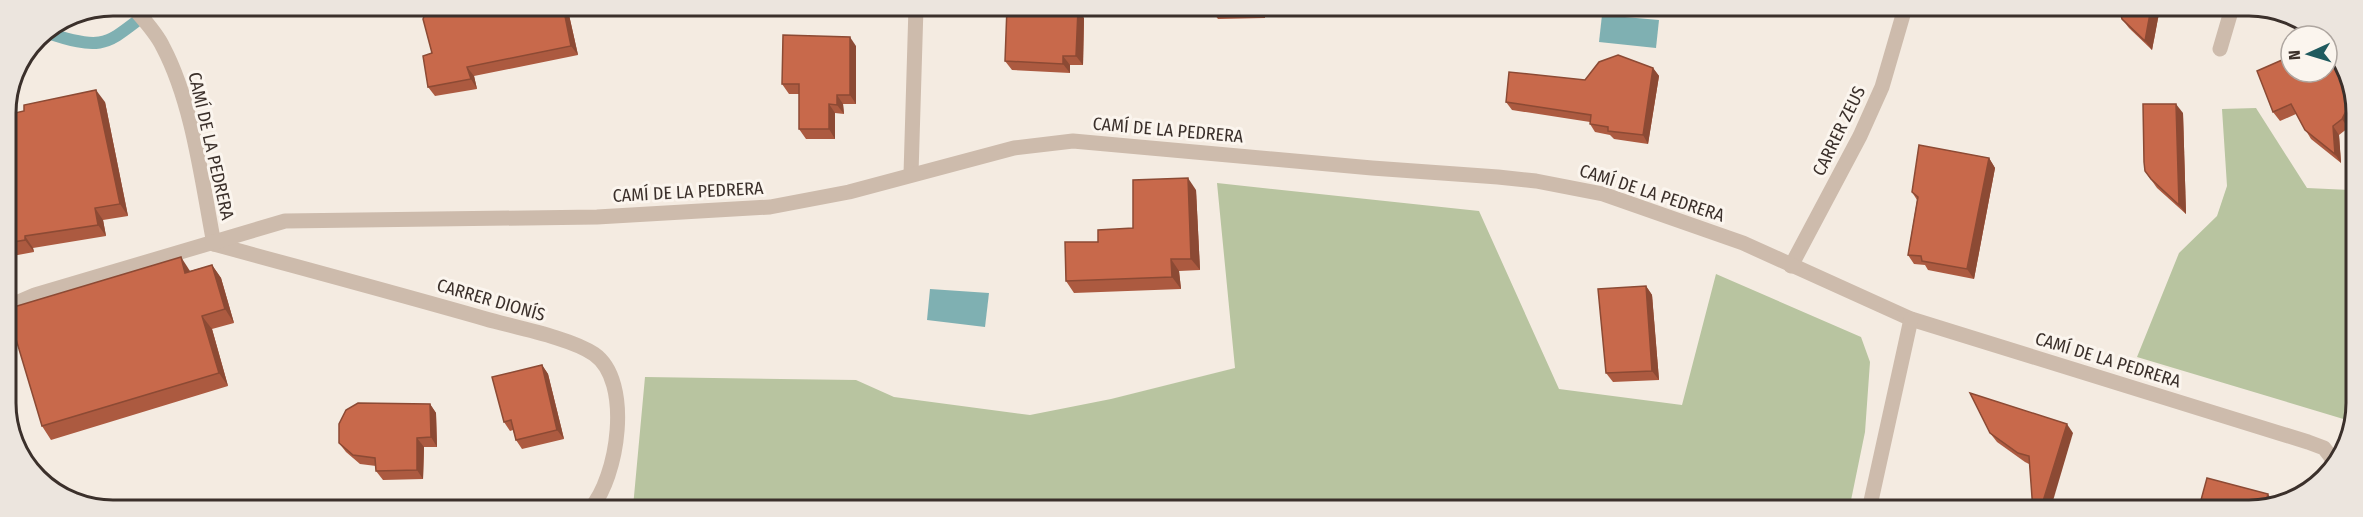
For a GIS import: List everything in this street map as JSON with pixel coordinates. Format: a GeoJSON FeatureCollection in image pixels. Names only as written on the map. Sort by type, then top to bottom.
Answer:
{"type":"FeatureCollection","features":[{"type":"Feature","properties":{"kind":"street","name":"CAMÍ DE LA PEDRERA"},"geometry":{"type":"LineString","coordinates":[[140,16],[162,45],[173,69],[198,163],[214,244],[285,221],[597,217],[770,207],[849,192],[1014,148],[1073,141],[1498,177],[1536,181],[1603,194],[1743,243],[1911,319],[2308,442],[2324,448],[2331,456]]}},
{"type":"Feature","properties":{"kind":"street"},"geometry":{"type":"LineString","coordinates":[[911,174],[916,16]]}},
{"type":"Feature","properties":{"kind":"street","name":"CARRER ZEUS"},"geometry":{"type":"LineString","coordinates":[[1791,266],[1882,87],[1903,16]]}},
{"type":"Feature","properties":{"kind":"street"},"geometry":{"type":"LineString","coordinates":[[2220,49],[2230,16]]}},
{"type":"Feature","properties":{"kind":"street"},"geometry":{"type":"LineString","coordinates":[[16,303],[35,295],[214,244]]}},
{"type":"Feature","properties":{"kind":"street","name":"CARRER DIONÍS"},"geometry":{"type":"LineString","coordinates":[[214,244],[501,323],[595,354],[610,373],[615,393],[615,455],[609,476],[595,500]]}},
{"type":"Feature","properties":{"kind":"street"},"geometry":{"type":"LineString","coordinates":[[1871,500],[1911,319]]}},
{"type":"Feature","properties":{"kind":"green space"},"geometry":{"type":"Polygon","coordinates":[[[2256,108],[2307,188],[2346,190],[2345,420],[2137,357],[2179,253],[2217,216],[2227,186],[2222,109],[2256,108]]]}},
{"type":"Feature","properties":{"kind":"green space"},"geometry":{"type":"Polygon","coordinates":[[[1217,183],[1479,211],[1559,389],[1682,405],[1716,274],[1861,337],[1870,362],[1865,432],[1851,500],[634,500],[645,377],[856,380],[894,397],[1030,415],[1111,399],[1235,368],[1217,183]]]}},
{"type":"Feature","properties":{"kind":"water"},"geometry":{"type":"Polygon","coordinates":[[[1602,16],[1659,20],[1656,48],[1599,42],[1602,16]]]}},
{"type":"Feature","properties":{"kind":"water"},"geometry":{"type":"Polygon","coordinates":[[[930,289],[989,293],[985,327],[927,320],[930,289]]]}},
{"type":"Feature","properties":{"kind":"building"},"geometry":{"type":"Polygon","coordinates":[[[424,16],[565,16],[571,46],[467,67],[471,79],[428,87],[423,56],[432,53],[424,16]]]}},
{"type":"Feature","properties":{"kind":"building"},"geometry":{"type":"Polygon","coordinates":[[[1007,16],[1078,16],[1076,56],[1063,56],[1063,64],[1005,61],[1007,16]]]}},
{"type":"Feature","properties":{"kind":"building"},"geometry":{"type":"Polygon","coordinates":[[[2121,16],[2150,16],[2145,41],[2121,16]]]}},
{"type":"Feature","properties":{"kind":"building"},"geometry":{"type":"Polygon","coordinates":[[[783,35],[850,37],[850,95],[837,95],[837,105],[829,104],[829,129],[799,129],[799,84],[782,84],[783,35]]]}},
{"type":"Feature","properties":{"kind":"building"},"geometry":{"type":"Polygon","coordinates":[[[1618,55],[1653,68],[1643,135],[1608,131],[1608,127],[1590,124],[1591,115],[1506,102],[1509,72],[1585,80],[1599,62],[1618,55]]]}},
{"type":"Feature","properties":{"kind":"building"},"geometry":{"type":"Polygon","coordinates":[[[2279,61],[2279,84],[2339,84],[2339,77],[2345,94],[2346,111],[2342,119],[2333,126],[2335,154],[2305,130],[2291,104],[2273,112],[2257,71],[2279,61]]]}},
{"type":"Feature","properties":{"kind":"building"},"geometry":{"type":"Polygon","coordinates":[[[96,90],[120,204],[95,208],[98,225],[25,236],[25,240],[17,241],[17,113],[24,111],[24,105],[96,90]]]}},
{"type":"Feature","properties":{"kind":"building"},"geometry":{"type":"Polygon","coordinates":[[[2143,104],[2176,104],[2179,205],[2145,171],[2143,104]]]}},
{"type":"Feature","properties":{"kind":"building"},"geometry":{"type":"Polygon","coordinates":[[[1919,145],[1989,158],[1967,269],[1922,261],[1921,256],[1908,255],[1918,197],[1912,192],[1919,145]]]}},
{"type":"Feature","properties":{"kind":"building"},"geometry":{"type":"Polygon","coordinates":[[[1188,178],[1191,259],[1171,259],[1172,277],[1066,281],[1065,242],[1098,242],[1098,230],[1133,228],[1133,180],[1188,178]]]}},
{"type":"Feature","properties":{"kind":"building"},"geometry":{"type":"Polygon","coordinates":[[[181,257],[185,273],[212,265],[225,309],[202,316],[219,373],[42,426],[16,340],[16,306],[181,257]]]}},
{"type":"Feature","properties":{"kind":"building"},"geometry":{"type":"Polygon","coordinates":[[[1646,286],[1652,371],[1606,373],[1598,289],[1646,286]]]}},
{"type":"Feature","properties":{"kind":"building"},"geometry":{"type":"Polygon","coordinates":[[[542,365],[557,430],[516,440],[511,420],[504,422],[492,377],[542,365]]]}},
{"type":"Feature","properties":{"kind":"building"},"geometry":{"type":"Polygon","coordinates":[[[1970,393],[2067,424],[2043,500],[2032,500],[2029,456],[2018,453],[1990,433],[1970,393]]]}},
{"type":"Feature","properties":{"kind":"building"},"geometry":{"type":"Polygon","coordinates":[[[358,403],[430,404],[431,437],[417,438],[417,470],[376,471],[375,458],[353,455],[339,443],[339,424],[346,410],[358,403]]]}},
{"type":"Feature","properties":{"kind":"building"},"geometry":{"type":"Polygon","coordinates":[[[2207,478],[2268,494],[2267,498],[2256,500],[2201,500],[2207,478]]]}},
{"type":"Feature","properties":{"kind":"waterway"},"geometry":{"type":"LineString","coordinates":[[56,36],[82,42],[106,41],[143,16]]}}]}
